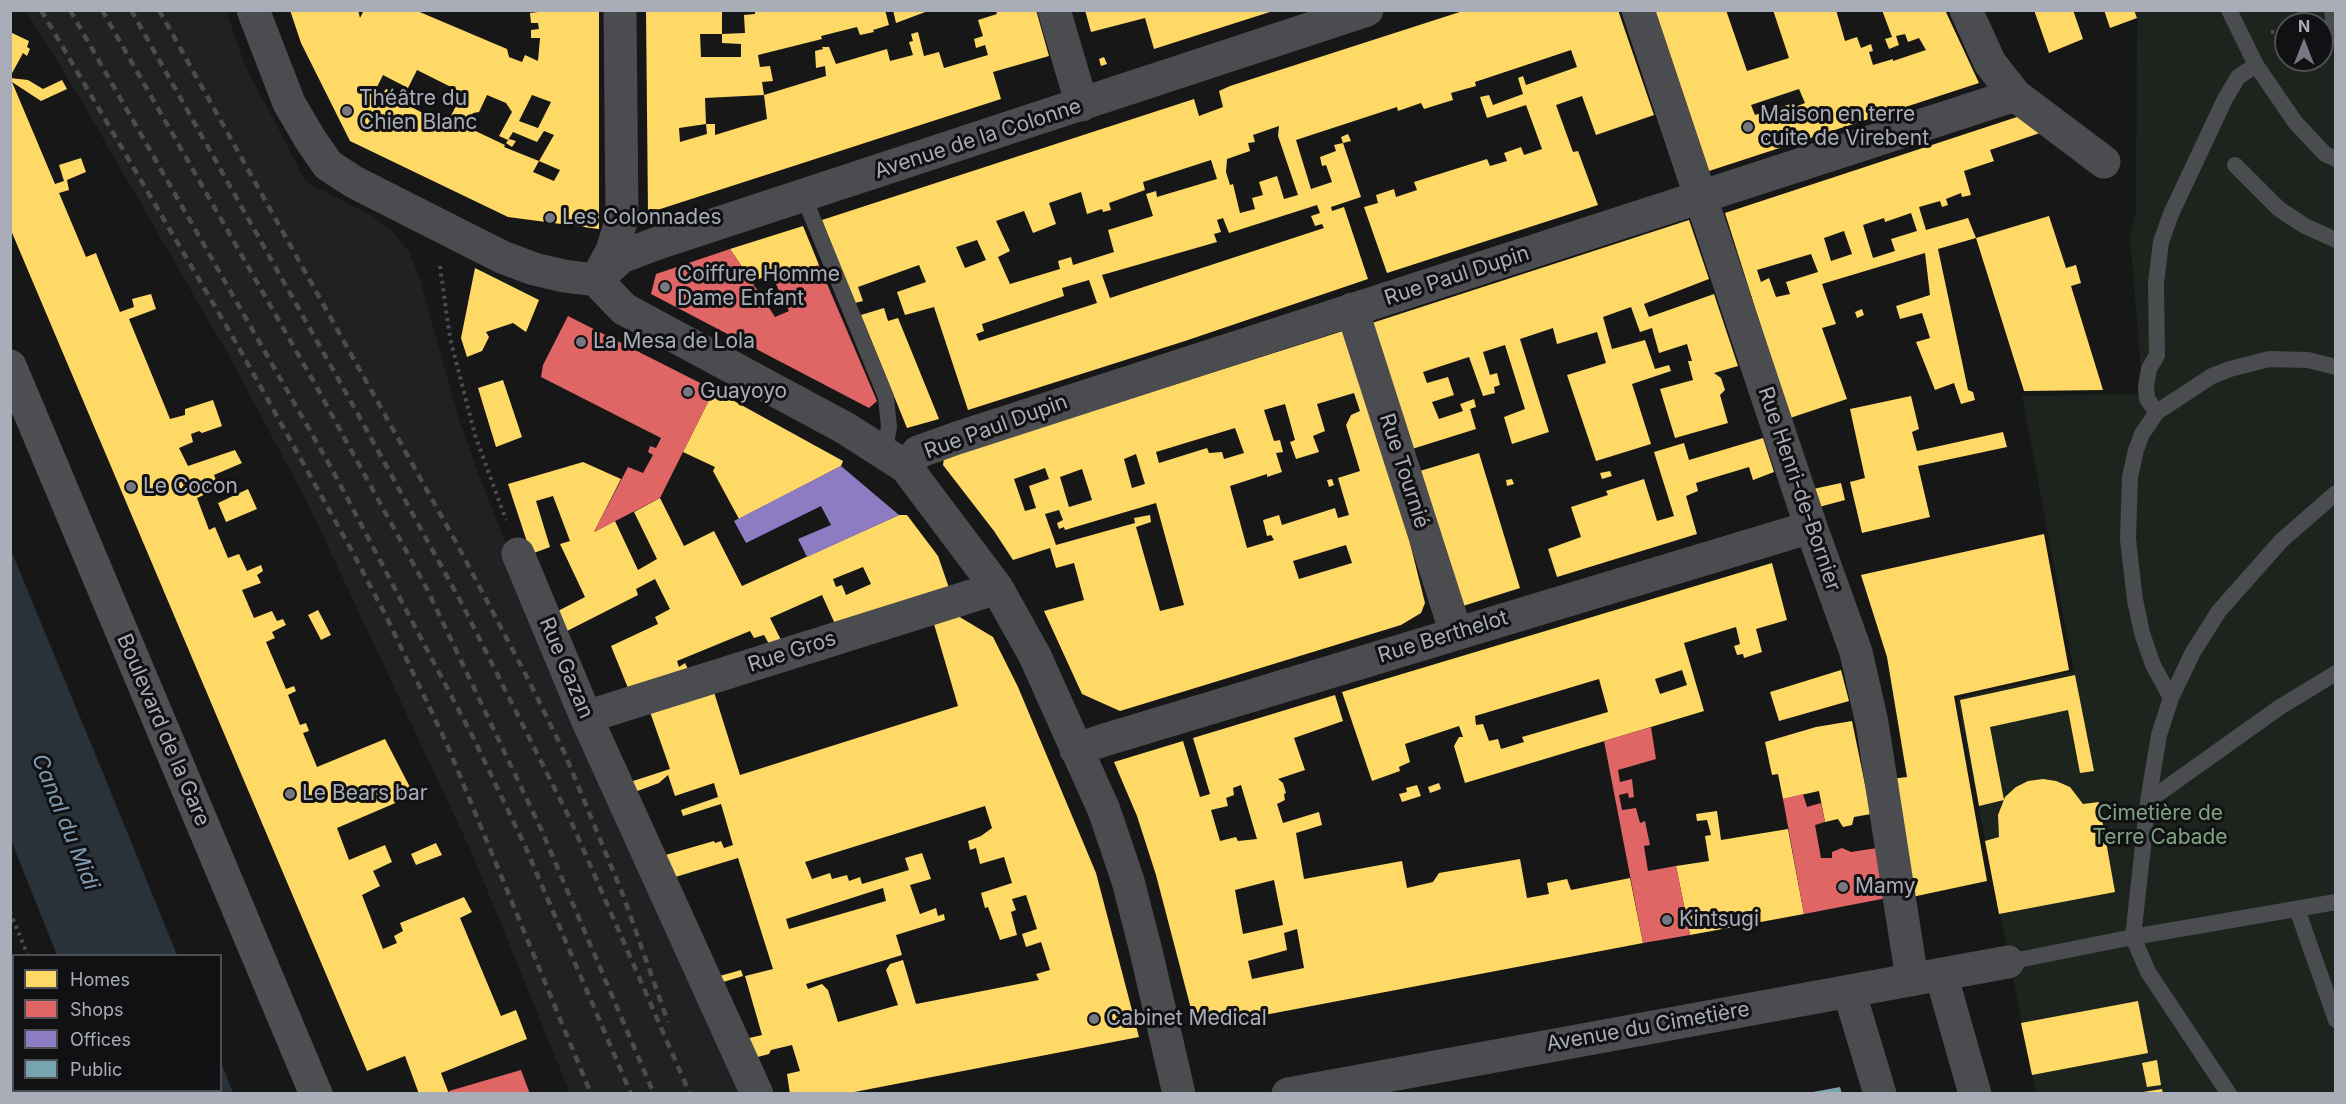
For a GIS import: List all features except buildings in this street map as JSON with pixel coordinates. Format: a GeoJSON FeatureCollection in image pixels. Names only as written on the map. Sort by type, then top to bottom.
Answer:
{"type":"FeatureCollection","features":[{"type":"Feature","properties":{"kind":"main road","name":"Boulevard de la Gare"},"geometry":{"type":"LineString","coordinates":[[10,366],[316,1094]]}},
{"type":"Feature","properties":{"kind":"street"},"geometry":{"type":"LineString","coordinates":[[253,10],[289,103],[328,165],[354,182],[502,257],[564,276],[596,280],[624,309],[845,428],[895,461],[997,588],[1035,656],[1104,810],[1128,881],[1179,1094]]}},
{"type":"Feature","properties":{"kind":"street"},"geometry":{"type":"LineString","coordinates":[[596,280],[612,251],[622,218],[620,10]]}},
{"type":"Feature","properties":{"kind":"street"},"geometry":{"type":"LineString","coordinates":[[1054,10],[1082,105]]}},
{"type":"Feature","properties":{"kind":"street","name":"Avenue de la Colonne"},"geometry":{"type":"LineString","coordinates":[[596,280],[621,257],[802,195],[1367,10]]}},
{"type":"Feature","properties":{"kind":"street","name":"Rue Henri-de-Bornier"},"geometry":{"type":"LineString","coordinates":[[1638,10],[1811,526],[1856,652],[1927,977],[1975,1094]]}},
{"type":"Feature","properties":{"kind":"street"},"geometry":{"type":"LineString","coordinates":[[1966,10],[1990,63],[2015,95],[2104,162]]}},
{"type":"Feature","properties":{"kind":"street","name":"Rue Paul Dupin"},"geometry":{"type":"LineString","coordinates":[[895,461],[957,438],[2015,95]]}},
{"type":"Feature","properties":{"kind":"street","name":"Rue Tournié"},"geometry":{"type":"LineString","coordinates":[[1352,309],[1456,633]]}},
{"type":"Feature","properties":{"kind":"street","name":"Rue Berthelot"},"geometry":{"type":"LineString","coordinates":[[1076,750],[1811,526]]}},
{"type":"Feature","properties":{"kind":"street","name":"Rue Gazan"},"geometry":{"type":"LineString","coordinates":[[518,554],[586,717],[757,1094]]}},
{"type":"Feature","properties":{"kind":"street","name":"Rue Gros"},"geometry":{"type":"LineString","coordinates":[[586,717],[997,588]]}},
{"type":"Feature","properties":{"kind":"street","name":"Avenue du Cimetière"},"geometry":{"type":"LineString","coordinates":[[1288,1094],[2008,962]]}},
{"type":"Feature","properties":{"kind":"street"},"geometry":{"type":"LineString","coordinates":[[1849,991],[1880,1094]]}},
{"type":"Feature","properties":{"kind":"lane"},"geometry":{"type":"LineString","coordinates":[[2229,10],[2256,65],[2295,122],[2325,154],[2336,159]]}},
{"type":"Feature","properties":{"kind":"lane"},"geometry":{"type":"LineString","coordinates":[[2157,412],[2147,399],[2146,386],[2148,369],[2157,355],[2156,283],[2161,242],[2170,214],[2225,99],[2238,77],[2256,65]]}},
{"type":"Feature","properties":{"kind":"lane"},"geometry":{"type":"LineString","coordinates":[[2235,165],[2279,209],[2305,226],[2336,240]]}},
{"type":"Feature","properties":{"kind":"lane"},"geometry":{"type":"LineString","coordinates":[[802,195],[886,397],[895,461]]}},
{"type":"Feature","properties":{"kind":"lane"},"geometry":{"type":"LineString","coordinates":[[2171,698],[2153,665],[2142,633],[2135,600],[2128,539],[2130,477],[2142,434],[2157,412],[2212,376],[2249,363],[2269,359],[2308,360],[2336,367]]}},
{"type":"Feature","properties":{"kind":"lane"},"geometry":{"type":"LineString","coordinates":[[2229,1094],[2148,972],[2133,937],[2148,801],[2159,735],[2171,698],[2193,652],[2219,612],[2282,540],[2336,493]]}},
{"type":"Feature","properties":{"kind":"lane"},"geometry":{"type":"LineString","coordinates":[[2148,801],[2280,707],[2336,673]]}},
{"type":"Feature","properties":{"kind":"lane"},"geometry":{"type":"LineString","coordinates":[[2008,962],[2133,937],[2336,902]]}},
{"type":"Feature","properties":{"kind":"lane"},"geometry":{"type":"LineString","coordinates":[[2297,909],[2336,1020]]}},
{"type":"Feature","properties":{"kind":"path"},"geometry":{"type":"LineString","coordinates":[[434,223],[450,338],[475,435],[518,554]]}},
{"type":"Feature","properties":{"kind":"path"},"geometry":{"type":"LineString","coordinates":[[10,912],[27,954]]}},
{"type":"Feature","properties":{"kind":"shaded area"},"geometry":{"type":"Polygon","coordinates":[[[26,11],[226,11],[245,65],[306,182],[371,215],[390,229],[409,251],[421,283],[458,416],[482,484],[553,662],[745,1093],[570,1093],[472,853],[307,502],[229,356],[78,95],[26,11]]]}},
{"type":"Feature","properties":{"kind":"green space","name":"Cimetière de Terre Cabade"},"geometry":{"type":"Polygon","coordinates":[[[2134,11],[2335,11],[2335,1093],[2036,1093],[1957,698],[2074,671],[2022,396],[2143,394],[2130,236],[2136,213],[2137,18],[2134,11]]]}},
{"type":"Feature","properties":{"kind":"water","name":"Canal du Midi"},"geometry":{"type":"Polygon","coordinates":[[[10,548],[177,954],[57,954],[11,840],[10,548]]]}},
{"type":"Feature","properties":{"kind":"water"},"geometry":{"type":"Polygon","coordinates":[[[222,1065],[233,1093],[112,1094],[111,1092],[222,1092],[222,1065]]]}},
{"type":"Feature","properties":{"kind":"railway"},"geometry":{"type":"LineString","coordinates":[[41,10],[234,339],[387,618],[446,742],[591,1094]]}},
{"type":"Feature","properties":{"kind":"railway"},"geometry":{"type":"LineString","coordinates":[[70,10],[333,471],[474,739],[525,846],[631,1094]]}},
{"type":"Feature","properties":{"kind":"railway"},"geometry":{"type":"LineString","coordinates":[[102,10],[315,384],[427,589],[541,829],[654,1094]]}},
{"type":"Feature","properties":{"kind":"railway"},"geometry":{"type":"LineString","coordinates":[[131,10],[461,602],[570,819],[690,1094]]}},
{"type":"Feature","properties":{"kind":"railway"},"geometry":{"type":"LineString","coordinates":[[159,10],[457,544],[527,677],[565,754],[623,895],[668,1022]]}},
{"type":"Feature","properties":{"kind":"place","name":"Théâtre du Chien Blanc"},"geometry":{"type":"Point","coordinates":[347,111]}},
{"type":"Feature","properties":{"kind":"place","name":"Maison en terre cuite de Virebent"},"geometry":{"type":"Point","coordinates":[1748,127]}},
{"type":"Feature","properties":{"kind":"place","name":"Les Colonnades"},"geometry":{"type":"Point","coordinates":[550,218]}},
{"type":"Feature","properties":{"kind":"place","name":"Coiffure Homme Dame Enfant"},"geometry":{"type":"Point","coordinates":[665,287]}},
{"type":"Feature","properties":{"kind":"place","name":"La Mesa de Lola"},"geometry":{"type":"Point","coordinates":[581,342]}},
{"type":"Feature","properties":{"kind":"place","name":"Guayoyo"},"geometry":{"type":"Point","coordinates":[688,392]}},
{"type":"Feature","properties":{"kind":"place","name":"Le Cocon"},"geometry":{"type":"Point","coordinates":[131,487]}},
{"type":"Feature","properties":{"kind":"place","name":"Le Bears bar"},"geometry":{"type":"Point","coordinates":[290,794]}},
{"type":"Feature","properties":{"kind":"place","name":"Mamy"},"geometry":{"type":"Point","coordinates":[1843,887]}},
{"type":"Feature","properties":{"kind":"place","name":"Kintsugi"},"geometry":{"type":"Point","coordinates":[1667,920]}},
{"type":"Feature","properties":{"kind":"place","name":"Cabinet Medical"},"geometry":{"type":"Point","coordinates":[1094,1019]}}]}
